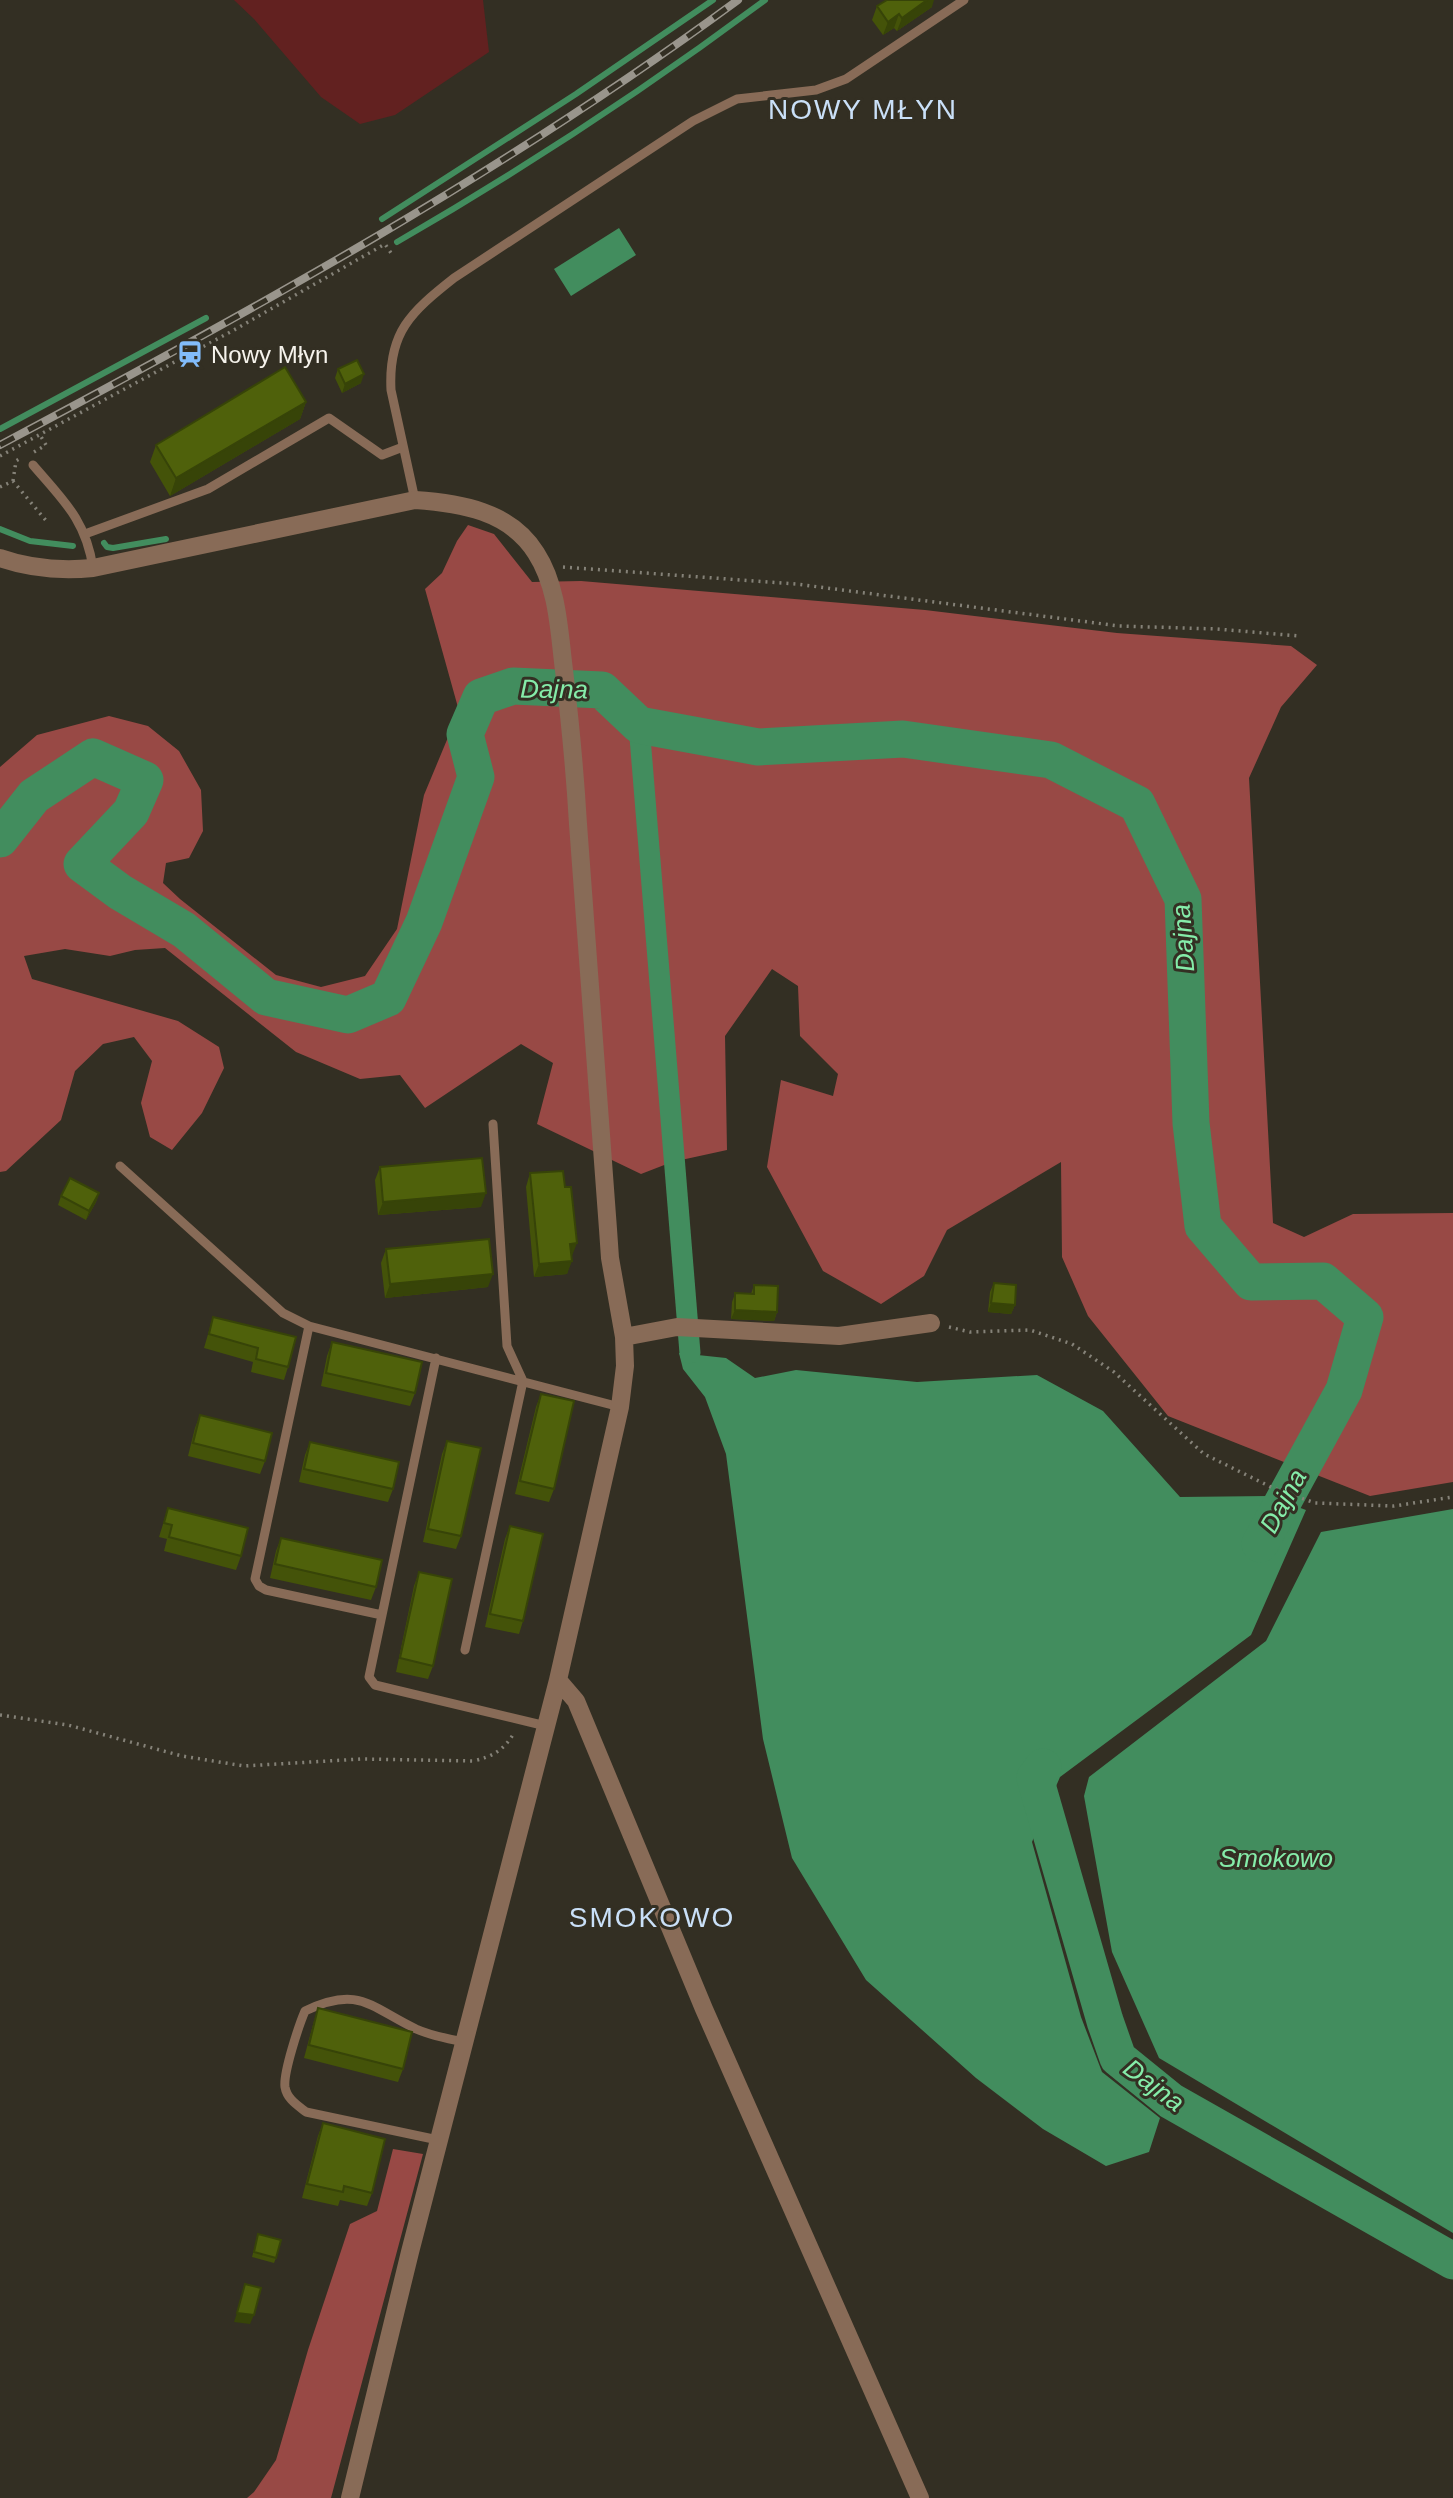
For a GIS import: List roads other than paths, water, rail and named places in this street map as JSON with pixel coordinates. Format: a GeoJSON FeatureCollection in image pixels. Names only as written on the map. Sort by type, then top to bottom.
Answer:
{"type":"FeatureCollection","features":[{"type":"Feature","properties":{"kind":"street"},"geometry":{"type":"LineString","coordinates":[[0,558],[49,570],[93,568],[415,500],[452,502],[482,510],[508,524],[522,535],[536,552],[551,582],[572,734],[610,1258],[624,1337],[625,1366],[620,1407],[558,1680],[438,2140],[350,2498]]}},
{"type":"Feature","properties":{"kind":"street"},"geometry":{"type":"LineString","coordinates":[[624,1337],[677,1326],[839,1336],[931,1323]]}},
{"type":"Feature","properties":{"kind":"street"},"geometry":{"type":"LineString","coordinates":[[558,1680],[576,1701],[704,2009],[920,2498]]}},
{"type":"Feature","properties":{"kind":"lane"},"geometry":{"type":"LineString","coordinates":[[415,500],[391,390],[392,352],[406,321],[421,305],[454,278],[693,121],[737,99],[816,90],[846,79],[964,0]]}},
{"type":"Feature","properties":{"kind":"lane"},"geometry":{"type":"LineString","coordinates":[[85,534],[208,489],[329,418],[382,455],[403,447]]}},
{"type":"Feature","properties":{"kind":"lane"},"geometry":{"type":"LineString","coordinates":[[33,465],[71,511],[85,534],[93,568]]}},
{"type":"Feature","properties":{"kind":"lane"},"geometry":{"type":"LineString","coordinates":[[465,1650],[523,1381],[507,1346],[493,1124]]}},
{"type":"Feature","properties":{"kind":"lane"},"geometry":{"type":"LineString","coordinates":[[120,1166],[283,1313],[309,1326],[620,1407]]}},
{"type":"Feature","properties":{"kind":"lane"},"geometry":{"type":"LineString","coordinates":[[309,1326],[255,1579],[259,1586],[266,1590],[382,1615]]}},
{"type":"Feature","properties":{"kind":"lane"},"geometry":{"type":"LineString","coordinates":[[436,1358],[369,1677],[375,1685],[546,1726]]}},
{"type":"Feature","properties":{"kind":"lane"},"geometry":{"type":"LineString","coordinates":[[438,2140],[306,2112],[291,2101],[285,2085],[298,2026],[305,2011],[320,2004],[339,1999],[356,1999],[373,2004],[415,2028],[464,2042]]}},
{"type":"Feature","properties":{"kind":"water"},"geometry":{"type":"Polygon","coordinates":[[[619,228],[636,255],[571,296],[554,269],[619,228]]]}},
{"type":"Feature","properties":{"kind":"water"},"geometry":{"type":"Polygon","coordinates":[[[679,1353],[726,1358],[755,1378],[796,1370],[917,1382],[1037,1375],[1103,1411],[1180,1497],[1268,1496],[1306,1510],[1251,1635],[1060,1777],[1032,1842],[1081,2017],[1102,2072],[1160,2118],[1149,2152],[1106,2166],[1043,2129],[976,2078],[866,1980],[792,1858],[763,1739],[726,1454],[705,1397],[683,1369],[679,1353]]]}},
{"type":"Feature","properties":{"kind":"water","name":"Smokowo"},"geometry":{"type":"Polygon","coordinates":[[[1453,1509],[1453,2233],[1159,2058],[1112,1952],[1084,1796],[1089,1777],[1266,1641],[1321,1532],[1453,1509]]]}},
{"type":"Feature","properties":{"kind":"waterway"},"geometry":{"type":"LineString","coordinates":[[382,219],[576,94],[713,0]]}},
{"type":"Feature","properties":{"kind":"waterway"},"geometry":{"type":"LineString","coordinates":[[397,242],[585,126],[676,65],[765,0]]}},
{"type":"Feature","properties":{"kind":"waterway"},"geometry":{"type":"LineString","coordinates":[[0,429],[206,318]]}},
{"type":"Feature","properties":{"kind":"waterway"},"geometry":{"type":"LineString","coordinates":[[0,529],[30,541],[73,546]]}},
{"type":"Feature","properties":{"kind":"waterway"},"geometry":{"type":"LineString","coordinates":[[104,543],[113,548],[166,539]]}},
{"type":"Feature","properties":{"kind":"waterway","name":"Dajna"},"geometry":{"type":"LineString","coordinates":[[0,839],[34,796],[93,757],[145,780],[131,812],[82,864],[120,892],[184,930],[266,997],[348,1015],[388,998],[424,922],[476,777],[465,734],[481,697],[513,686],[602,690],[639,725],[758,747],[903,739],[1051,760],[1137,804],[1183,899],[1191,1123],[1203,1226],[1251,1282],[1323,1281],[1365,1317],[1344,1390],[1260,1544]]}},
{"type":"Feature","properties":{"kind":"waterway"},"geometry":{"type":"LineString","coordinates":[[639,725],[690,1353]]}},
{"type":"Feature","properties":{"kind":"waterway","name":"Dajna"},"geometry":{"type":"LineString","coordinates":[[1043,1767],[1035,1778],[1118,2058],[1171,2101],[1453,2261]]}},
{"type":"Feature","properties":{"kind":"railway"},"geometry":{"type":"LineString","coordinates":[[0,445],[190,343],[470,180],[561,123],[738,0]]}},
{"type":"Feature","properties":{"kind":"place","name":"Nowy Młyn"},"geometry":{"type":"Point","coordinates":[190,354]}},
{"type":"Feature","properties":{"kind":"district","name":"NOWY MŁYN"},"geometry":{"type":"Point","coordinates":[863,109]}},
{"type":"Feature","properties":{"kind":"district","name":"SMOKOWO"},"geometry":{"type":"Point","coordinates":[652,1917]}}]}
